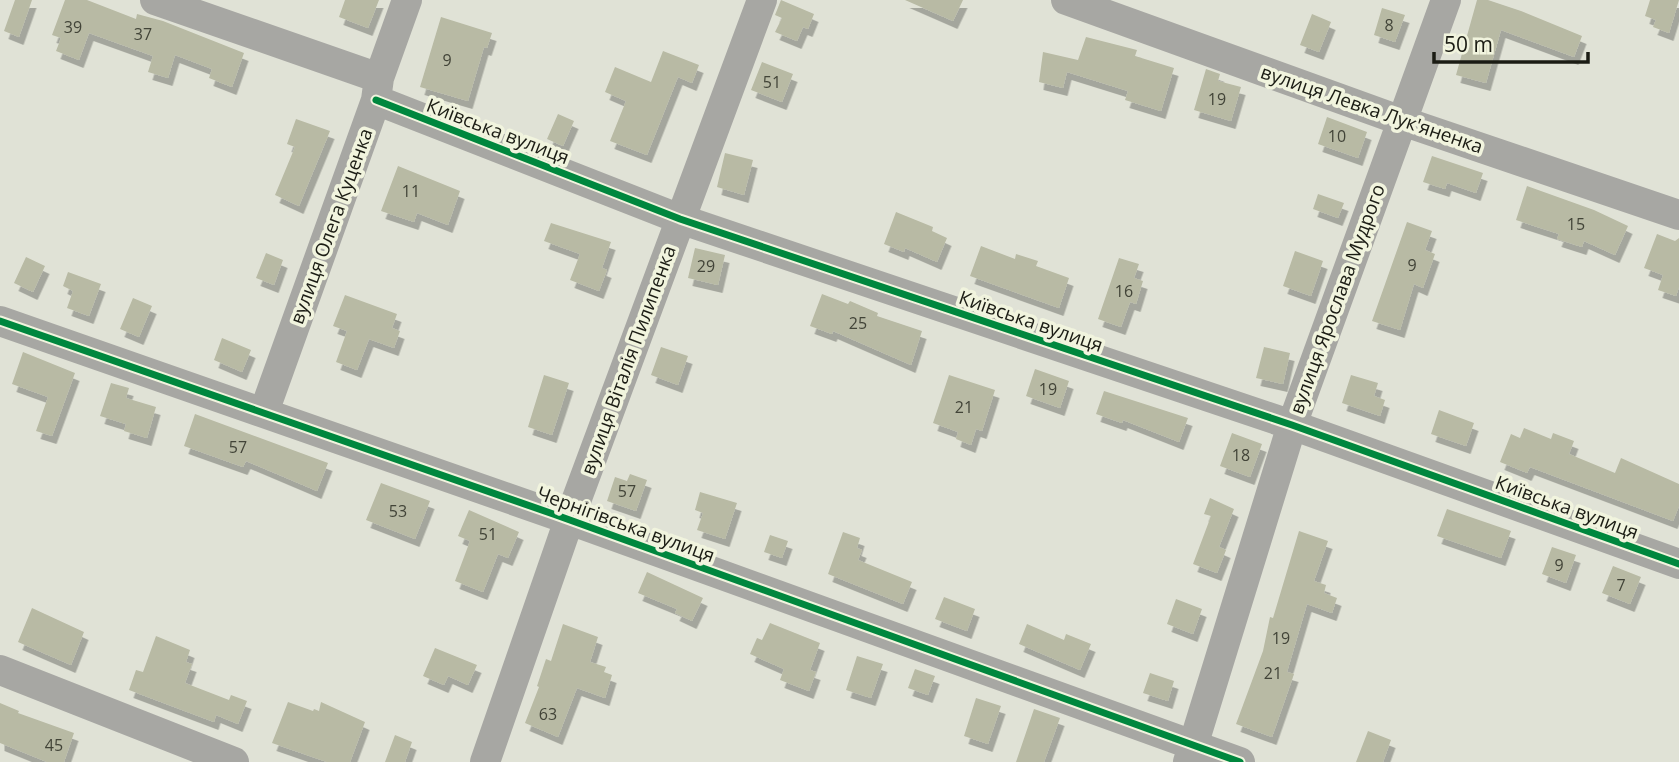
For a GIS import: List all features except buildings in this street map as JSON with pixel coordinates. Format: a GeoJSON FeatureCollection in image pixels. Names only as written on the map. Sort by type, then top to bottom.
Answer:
{"type":"FeatureCollection","features":[{"type":"Feature","properties":{"kind":"street","name":"Київська вулиця"},"geometry":{"type":"LineString","coordinates":[[155,0],[378,89],[681,219],[1292,425],[1679,564]]}},
{"type":"Feature","properties":{"kind":"street","name":"вулиця Олега Куценка"},"geometry":{"type":"LineString","coordinates":[[264,412],[407,0]]}},
{"type":"Feature","properties":{"kind":"street","name":"вулиця Віталія Пилипенка"},"geometry":{"type":"LineString","coordinates":[[485,762],[569,520],[762,0]]}},
{"type":"Feature","properties":{"kind":"street","name":"вулиця Левка Лук'яненка"},"geometry":{"type":"LineString","coordinates":[[1066,0],[1402,121],[1679,215]]}},
{"type":"Feature","properties":{"kind":"street","name":"вулиця Ярослава Мудрого"},"geometry":{"type":"LineString","coordinates":[[1191,754],[1292,425],[1446,0]]}},
{"type":"Feature","properties":{"kind":"street","name":"Чернігівська вулиця"},"geometry":{"type":"LineString","coordinates":[[0,321],[569,520],[1191,754],[1240,762]]}},
{"type":"Feature","properties":{"kind":"street"},"geometry":{"type":"LineString","coordinates":[[0,670],[234,762]]}},
{"type":"Feature","properties":{"kind":"cycle path"},"geometry":{"type":"LineString","coordinates":[[376,100],[680,219],[1292,425],[1679,564]]}},
{"type":"Feature","properties":{"kind":"cycle path"},"geometry":{"type":"LineString","coordinates":[[0,321],[556,515],[1240,762]]}}]}
